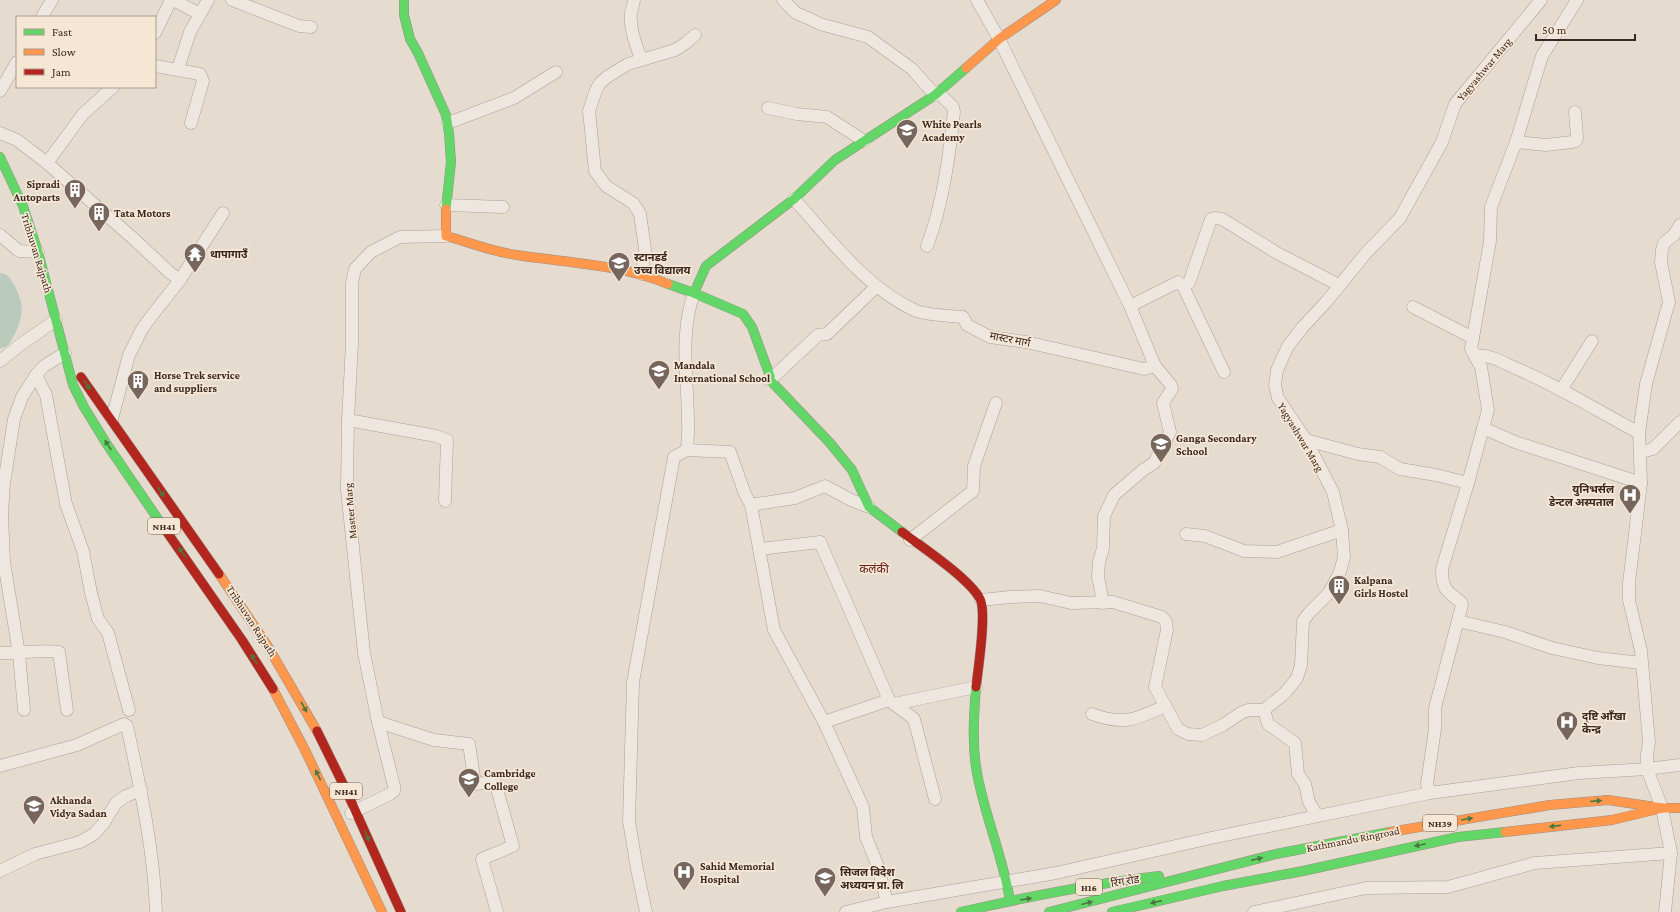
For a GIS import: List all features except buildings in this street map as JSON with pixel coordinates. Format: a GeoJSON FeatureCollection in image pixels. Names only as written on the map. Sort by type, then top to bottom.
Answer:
{"type":"FeatureCollection","features":[{"type":"Feature","properties":{"kind":"main road"},"geometry":{"type":"LineString","coordinates":[[404,0],[404,15],[410,38],[446,115],[448,123],[450,165],[444,222],[446,236],[515,255],[591,264],[642,274],[679,289],[694,293],[742,314],[752,327],[770,376],[770,380],[830,443],[852,470],[869,506],[910,540],[964,580],[981,600],[983,621],[976,687],[973,736],[976,768],[989,823],[1007,881],[1010,901]]}},
{"type":"Feature","properties":{"kind":"main road"},"geometry":{"type":"LineString","coordinates":[[694,293],[706,266],[794,199],[835,160],[937,93],[999,39],[1056,0]]}},
{"type":"Feature","properties":{"kind":"main road","name":"Tribhuvan Rajpath"},"geometry":{"type":"LineString","coordinates":[[0,157],[23,206],[38,252],[73,385],[84,407],[110,448],[242,640],[275,692],[306,750],[382,912]]}},
{"type":"Feature","properties":{"kind":"main road","name":"Tribhuvan Rajpath"},"geometry":{"type":"LineString","coordinates":[[65,352],[139,461],[219,572],[281,666],[308,713],[356,811],[401,912]]}},
{"type":"Feature","properties":{"kind":"main road","name":"Kathmandu Ringroad"},"geometry":{"type":"LineString","coordinates":[[1049,912],[1219,868],[1370,835],[1550,805],[1608,800],[1662,808],[1680,808]]}},
{"type":"Feature","properties":{"kind":"main road","name":"Kathmandu Ringroad"},"geometry":{"type":"LineString","coordinates":[[1112,912],[1223,886],[1303,871],[1458,837],[1612,820],[1662,808]]}},
{"type":"Feature","properties":{"kind":"main road"},"geometry":{"type":"LineString","coordinates":[[1164,909],[1223,886],[1219,868]]}},
{"type":"Feature","properties":{"kind":"main road","name":"रिंग रोड"},"geometry":{"type":"LineString","coordinates":[[961,912],[1010,901],[1124,880],[1219,868]]}},
{"type":"Feature","properties":{"kind":"street"},"geometry":{"type":"LineString","coordinates":[[43,16],[52,0]]}},
{"type":"Feature","properties":{"kind":"street"},"geometry":{"type":"LineString","coordinates":[[156,31],[172,0],[200,14]]}},
{"type":"Feature","properties":{"kind":"street"},"geometry":{"type":"LineString","coordinates":[[178,69],[190,32],[208,0]]}},
{"type":"Feature","properties":{"kind":"street"},"geometry":{"type":"LineString","coordinates":[[232,0],[299,26],[311,27]]}},
{"type":"Feature","properties":{"kind":"street"},"geometry":{"type":"LineString","coordinates":[[634,0],[631,13],[634,41],[641,59]]}},
{"type":"Feature","properties":{"kind":"street"},"geometry":{"type":"LineString","coordinates":[[782,0],[796,13],[820,24],[868,37],[912,69],[954,107],[948,162],[933,231],[927,246]]}},
{"type":"Feature","properties":{"kind":"street"},"geometry":{"type":"LineString","coordinates":[[977,0],[999,39],[1130,306],[1155,366],[1171,385],[1172,389],[1163,403],[1170,432],[1154,463],[1143,470],[1114,495],[1104,516],[1103,548],[1099,562],[1098,576],[1103,603]]}},
{"type":"Feature","properties":{"kind":"street","name":"Yagyashwar Marg"},"geometry":{"type":"LineString","coordinates":[[1264,710],[1285,693],[1297,678],[1301,665],[1303,621],[1329,593],[1340,572],[1344,557],[1342,530],[1333,492],[1306,440],[1278,398],[1276,385],[1277,370],[1288,346],[1366,253],[1400,218],[1442,142],[1455,104],[1541,0]]}},
{"type":"Feature","properties":{"kind":"street"},"geometry":{"type":"LineString","coordinates":[[1430,792],[1427,784],[1435,730],[1435,708],[1462,608],[1461,602],[1446,590],[1442,582],[1442,569],[1488,410],[1481,367],[1471,348],[1490,241],[1491,207],[1516,142],[1542,56],[1577,0]]}},
{"type":"Feature","properties":{"kind":"street"},"geometry":{"type":"LineString","coordinates":[[642,274],[645,249],[640,214],[633,203],[606,186],[595,171],[589,111],[600,83],[628,64],[675,50],[695,35]]}},
{"type":"Feature","properties":{"kind":"street"},"geometry":{"type":"LineString","coordinates":[[0,91],[16,64]]}},
{"type":"Feature","properties":{"kind":"street"},"geometry":{"type":"LineString","coordinates":[[156,66],[200,74],[202,77],[203,81],[191,124]]}},
{"type":"Feature","properties":{"kind":"street"},"geometry":{"type":"LineString","coordinates":[[448,123],[514,98],[556,72]]}},
{"type":"Feature","properties":{"kind":"street"},"geometry":{"type":"LineString","coordinates":[[47,163],[83,114],[112,88]]}},
{"type":"Feature","properties":{"kind":"street"},"geometry":{"type":"LineString","coordinates":[[768,108],[797,114],[827,117],[864,140]]}},
{"type":"Feature","properties":{"kind":"street"},"geometry":{"type":"LineString","coordinates":[[1516,142],[1546,145],[1572,142],[1576,140],[1575,112]]}},
{"type":"Feature","properties":{"kind":"street"},"geometry":{"type":"LineString","coordinates":[[0,133],[17,140],[47,163],[135,240],[168,272],[180,280]]}},
{"type":"Feature","properties":{"kind":"street","name":"मास्टर मार्ग"},"geometry":{"type":"LineString","coordinates":[[794,199],[846,257],[876,287],[916,311],[963,317],[967,325],[990,337],[1026,342],[1144,369],[1155,366]]}},
{"type":"Feature","properties":{"kind":"street"},"geometry":{"type":"LineString","coordinates":[[446,205],[502,207]]}},
{"type":"Feature","properties":{"kind":"street"},"geometry":{"type":"LineString","coordinates":[[112,420],[129,355],[149,319],[180,280],[223,213]]}},
{"type":"Feature","properties":{"kind":"street"},"geometry":{"type":"LineString","coordinates":[[1183,286],[1189,283],[1208,226],[1211,219],[1214,218],[1222,219],[1277,253],[1339,285]]}},
{"type":"Feature","properties":{"kind":"street"},"geometry":{"type":"LineString","coordinates":[[1666,912],[1672,853],[1662,808],[1647,769],[1649,742],[1640,651],[1629,600],[1629,582],[1641,483],[1639,433],[1646,384],[1668,302],[1661,262],[1662,250],[1664,243],[1674,235],[1680,225]]}},
{"type":"Feature","properties":{"kind":"street"},"geometry":{"type":"LineString","coordinates":[[0,235],[19,251],[38,252]]}},
{"type":"Feature","properties":{"kind":"street","name":"Master Marg"},"geometry":{"type":"LineString","coordinates":[[339,819],[394,791],[364,653],[347,490],[348,420],[352,343],[352,283],[355,269],[371,252],[400,237],[446,236]]}},
{"type":"Feature","properties":{"kind":"street"},"geometry":{"type":"LineString","coordinates":[[1130,306],[1178,282],[1183,286],[1224,372]]}},
{"type":"Feature","properties":{"kind":"street"},"geometry":{"type":"LineString","coordinates":[[770,380],[818,335],[827,334],[876,287]]}},
{"type":"Feature","properties":{"kind":"street"},"geometry":{"type":"LineString","coordinates":[[687,450],[688,423],[685,350],[690,304],[694,293]]}},
{"type":"Feature","properties":{"kind":"street"},"geometry":{"type":"LineString","coordinates":[[1413,307],[1473,338]]}},
{"type":"Feature","properties":{"kind":"street"},"geometry":{"type":"LineString","coordinates":[[0,360],[56,320]]}},
{"type":"Feature","properties":{"kind":"street"},"geometry":{"type":"LineString","coordinates":[[1562,390],[1592,341]]}},
{"type":"Feature","properties":{"kind":"street"},"geometry":{"type":"LineString","coordinates":[[24,710],[19,654],[4,562],[2,514],[3,463],[14,419],[22,397],[36,375],[44,366],[65,352]]}},
{"type":"Feature","properties":{"kind":"street"},"geometry":{"type":"LineString","coordinates":[[1475,356],[1483,355],[1495,358],[1562,390],[1639,433]]}},
{"type":"Feature","properties":{"kind":"street"},"geometry":{"type":"LineString","coordinates":[[36,375],[46,395],[66,504],[85,558],[91,593],[98,619],[108,634],[129,710]]}},
{"type":"Feature","properties":{"kind":"street"},"geometry":{"type":"LineString","coordinates":[[910,540],[973,491],[974,466],[996,403]]}},
{"type":"Feature","properties":{"kind":"street"},"geometry":{"type":"LineString","coordinates":[[348,420],[436,436],[447,440],[445,501]]}},
{"type":"Feature","properties":{"kind":"street"},"geometry":{"type":"LineString","coordinates":[[1640,452],[1653,449],[1680,422]]}},
{"type":"Feature","properties":{"kind":"street"},"geometry":{"type":"LineString","coordinates":[[1482,428],[1515,442],[1641,483]]}},
{"type":"Feature","properties":{"kind":"street"},"geometry":{"type":"LineString","coordinates":[[1306,440],[1358,454],[1380,457],[1400,469],[1436,475],[1468,483]]}},
{"type":"Feature","properties":{"kind":"street"},"geometry":{"type":"LineString","coordinates":[[646,912],[629,821],[633,682],[674,457],[687,450],[730,452],[745,494],[751,505],[774,630],[824,722],[863,807],[866,837],[876,864],[887,902]]}},
{"type":"Feature","properties":{"kind":"street"},"geometry":{"type":"LineString","coordinates":[[751,505],[795,498],[825,486],[851,500],[869,506]]}},
{"type":"Feature","properties":{"kind":"street"},"geometry":{"type":"LineString","coordinates":[[1186,534],[1206,536],[1244,551],[1266,553],[1278,552],[1342,530]]}},
{"type":"Feature","properties":{"kind":"street"},"geometry":{"type":"LineString","coordinates":[[760,549],[820,542],[891,702],[914,719],[935,799]]}},
{"type":"Feature","properties":{"kind":"street"},"geometry":{"type":"LineString","coordinates":[[981,600],[1040,596],[1071,603],[1113,602],[1162,617],[1166,622],[1167,630],[1155,687],[1178,729],[1188,734],[1202,735],[1212,731],[1248,710],[1264,710],[1268,724],[1295,742],[1298,774],[1305,784],[1309,802],[1317,816]]}},
{"type":"Feature","properties":{"kind":"street"},"geometry":{"type":"LineString","coordinates":[[1458,621],[1505,632],[1552,648],[1598,658],[1641,663]]}},
{"type":"Feature","properties":{"kind":"street"},"geometry":{"type":"LineString","coordinates":[[0,654],[19,654],[50,650],[59,652],[67,710]]}},
{"type":"Feature","properties":{"kind":"street"},"geometry":{"type":"LineString","coordinates":[[824,722],[891,702],[976,687]]}},
{"type":"Feature","properties":{"kind":"street"},"geometry":{"type":"LineString","coordinates":[[1092,714],[1109,720],[1125,721],[1165,706]]}},
{"type":"Feature","properties":{"kind":"street"},"geometry":{"type":"LineString","coordinates":[[378,722],[434,740],[469,744],[475,784],[495,782],[513,846],[482,859],[497,912]]}},
{"type":"Feature","properties":{"kind":"street"},"geometry":{"type":"LineString","coordinates":[[0,766],[77,745],[124,724],[127,726],[141,790],[154,869],[156,912]]}},
{"type":"Feature","properties":{"kind":"street"},"geometry":{"type":"LineString","coordinates":[[846,912],[887,902],[1056,873],[1430,792],[1579,773],[1647,769],[1680,765]]}},
{"type":"Feature","properties":{"kind":"street"},"geometry":{"type":"LineString","coordinates":[[0,871],[35,854],[80,842],[94,834],[103,824],[116,803],[126,796],[141,790]]}},
{"type":"Feature","properties":{"kind":"street"},"geometry":{"type":"LineString","coordinates":[[1254,912],[1366,888],[1448,887],[1535,863],[1672,853]]}},
{"type":"Feature","properties":{"kind":"waterway"},"geometry":{"type":"LineString","coordinates":[[0,285],[8,299],[10,310],[7,322],[0,336]]}},
{"type":"Feature","properties":{"kind":"traffic: fast"},"geometry":{"type":"LineString","coordinates":[[404,0],[404,15],[410,39],[418,53],[446,115],[451,162],[446,209]]}},
{"type":"Feature","properties":{"kind":"traffic: fast"},"geometry":{"type":"LineString","coordinates":[[694,293],[706,266],[794,199],[835,160],[935,95],[966,68]]}},
{"type":"Feature","properties":{"kind":"traffic: fast"},"geometry":{"type":"LineString","coordinates":[[0,157],[23,206],[38,252],[73,385],[84,407],[106,443],[162,525]]}},
{"type":"Feature","properties":{"kind":"traffic: fast"},"geometry":{"type":"LineString","coordinates":[[668,284],[694,293],[743,314],[752,327],[770,376],[770,380],[830,443],[852,470],[869,507],[902,532]]}},
{"type":"Feature","properties":{"kind":"traffic: fast"},"geometry":{"type":"LineString","coordinates":[[976,687],[974,717],[976,767],[983,801],[1003,867],[1010,901]]}},
{"type":"Feature","properties":{"kind":"traffic: fast"},"geometry":{"type":"LineString","coordinates":[[1049,912],[1276,854],[1390,832]]}},
{"type":"Feature","properties":{"kind":"traffic: fast"},"geometry":{"type":"LineString","coordinates":[[1112,912],[1223,886],[1303,871],[1458,837],[1505,832]]}},
{"type":"Feature","properties":{"kind":"traffic: fast"},"geometry":{"type":"LineString","coordinates":[[961,912],[1059,891],[1159,876]]}},
{"type":"Feature","properties":{"kind":"traffic: slow"},"geometry":{"type":"LineString","coordinates":[[966,68],[999,39],[1056,0]]}},
{"type":"Feature","properties":{"kind":"traffic: slow"},"geometry":{"type":"LineString","coordinates":[[446,209],[446,236],[508,254],[613,268],[650,277],[668,284]]}},
{"type":"Feature","properties":{"kind":"traffic: slow"},"geometry":{"type":"LineString","coordinates":[[219,574],[267,645],[317,731]]}},
{"type":"Feature","properties":{"kind":"traffic: slow"},"geometry":{"type":"LineString","coordinates":[[273,689],[305,750],[382,912]]}},
{"type":"Feature","properties":{"kind":"traffic: slow"},"geometry":{"type":"LineString","coordinates":[[1390,832],[1550,805],[1608,800],[1662,808]]}},
{"type":"Feature","properties":{"kind":"traffic: slow"},"geometry":{"type":"LineString","coordinates":[[1505,832],[1612,820],[1662,808],[1680,808]]}},
{"type":"Feature","properties":{"kind":"traffic: jam"},"geometry":{"type":"LineString","coordinates":[[81,377],[219,574]]}},
{"type":"Feature","properties":{"kind":"traffic: jam"},"geometry":{"type":"LineString","coordinates":[[162,525],[242,640],[273,689]]}},
{"type":"Feature","properties":{"kind":"traffic: jam"},"geometry":{"type":"LineString","coordinates":[[902,532],[956,573],[975,591],[980,599],[983,616],[976,687]]}},
{"type":"Feature","properties":{"kind":"traffic: jam"},"geometry":{"type":"LineString","coordinates":[[317,731],[346,790],[401,912]]}},
{"type":"Feature","properties":{"kind":"place","name":"White Pearls Academy"},"geometry":{"type":"Point","coordinates":[907,150]}},
{"type":"Feature","properties":{"kind":"place","name":"Sipradi Autoparts"},"geometry":{"type":"Point","coordinates":[75,210]}},
{"type":"Feature","properties":{"kind":"place","name":"Tata Motors"},"geometry":{"type":"Point","coordinates":[99,232]}},
{"type":"Feature","properties":{"kind":"place","name":"थापागाउँ"},"geometry":{"type":"Point","coordinates":[195,274]}},
{"type":"Feature","properties":{"kind":"place","name":"स्टानडर्ड उच्च विद्यालय"},"geometry":{"type":"Point","coordinates":[619,282]}},
{"type":"Feature","properties":{"kind":"place","name":"Mandala International School"},"geometry":{"type":"Point","coordinates":[659,390]}},
{"type":"Feature","properties":{"kind":"place","name":"Horse Trek service and suppliers"},"geometry":{"type":"Point","coordinates":[138,400]}},
{"type":"Feature","properties":{"kind":"place","name":"Ganga Secondary School"},"geometry":{"type":"Point","coordinates":[1161,464]}},
{"type":"Feature","properties":{"kind":"place","name":"युनिभर्सल डेन्टल अस्पताल"},"geometry":{"type":"Point","coordinates":[1630,514]}},
{"type":"Feature","properties":{"kind":"place","name":"Kalpana Girls Hostel"},"geometry":{"type":"Point","coordinates":[1339,606]}},
{"type":"Feature","properties":{"kind":"place","name":"द्ष्टि आँखा केन्द्र"},"geometry":{"type":"Point","coordinates":[1567,742]}},
{"type":"Feature","properties":{"kind":"place","name":"Cambridge College"},"geometry":{"type":"Point","coordinates":[469,798]}},
{"type":"Feature","properties":{"kind":"place","name":"Akhanda Vidya Sadan"},"geometry":{"type":"Point","coordinates":[34,826]}},
{"type":"Feature","properties":{"kind":"place","name":"Sahid Memorial Hospital"},"geometry":{"type":"Point","coordinates":[684,892]}},
{"type":"Feature","properties":{"kind":"place","name":"सिजल विदेश अध्ययन प्रा. लि"},"geometry":{"type":"Point","coordinates":[825,898]}},
{"type":"Feature","properties":{"kind":"district","name":"कलंकी"},"geometry":{"type":"Point","coordinates":[874,569]}}]}
